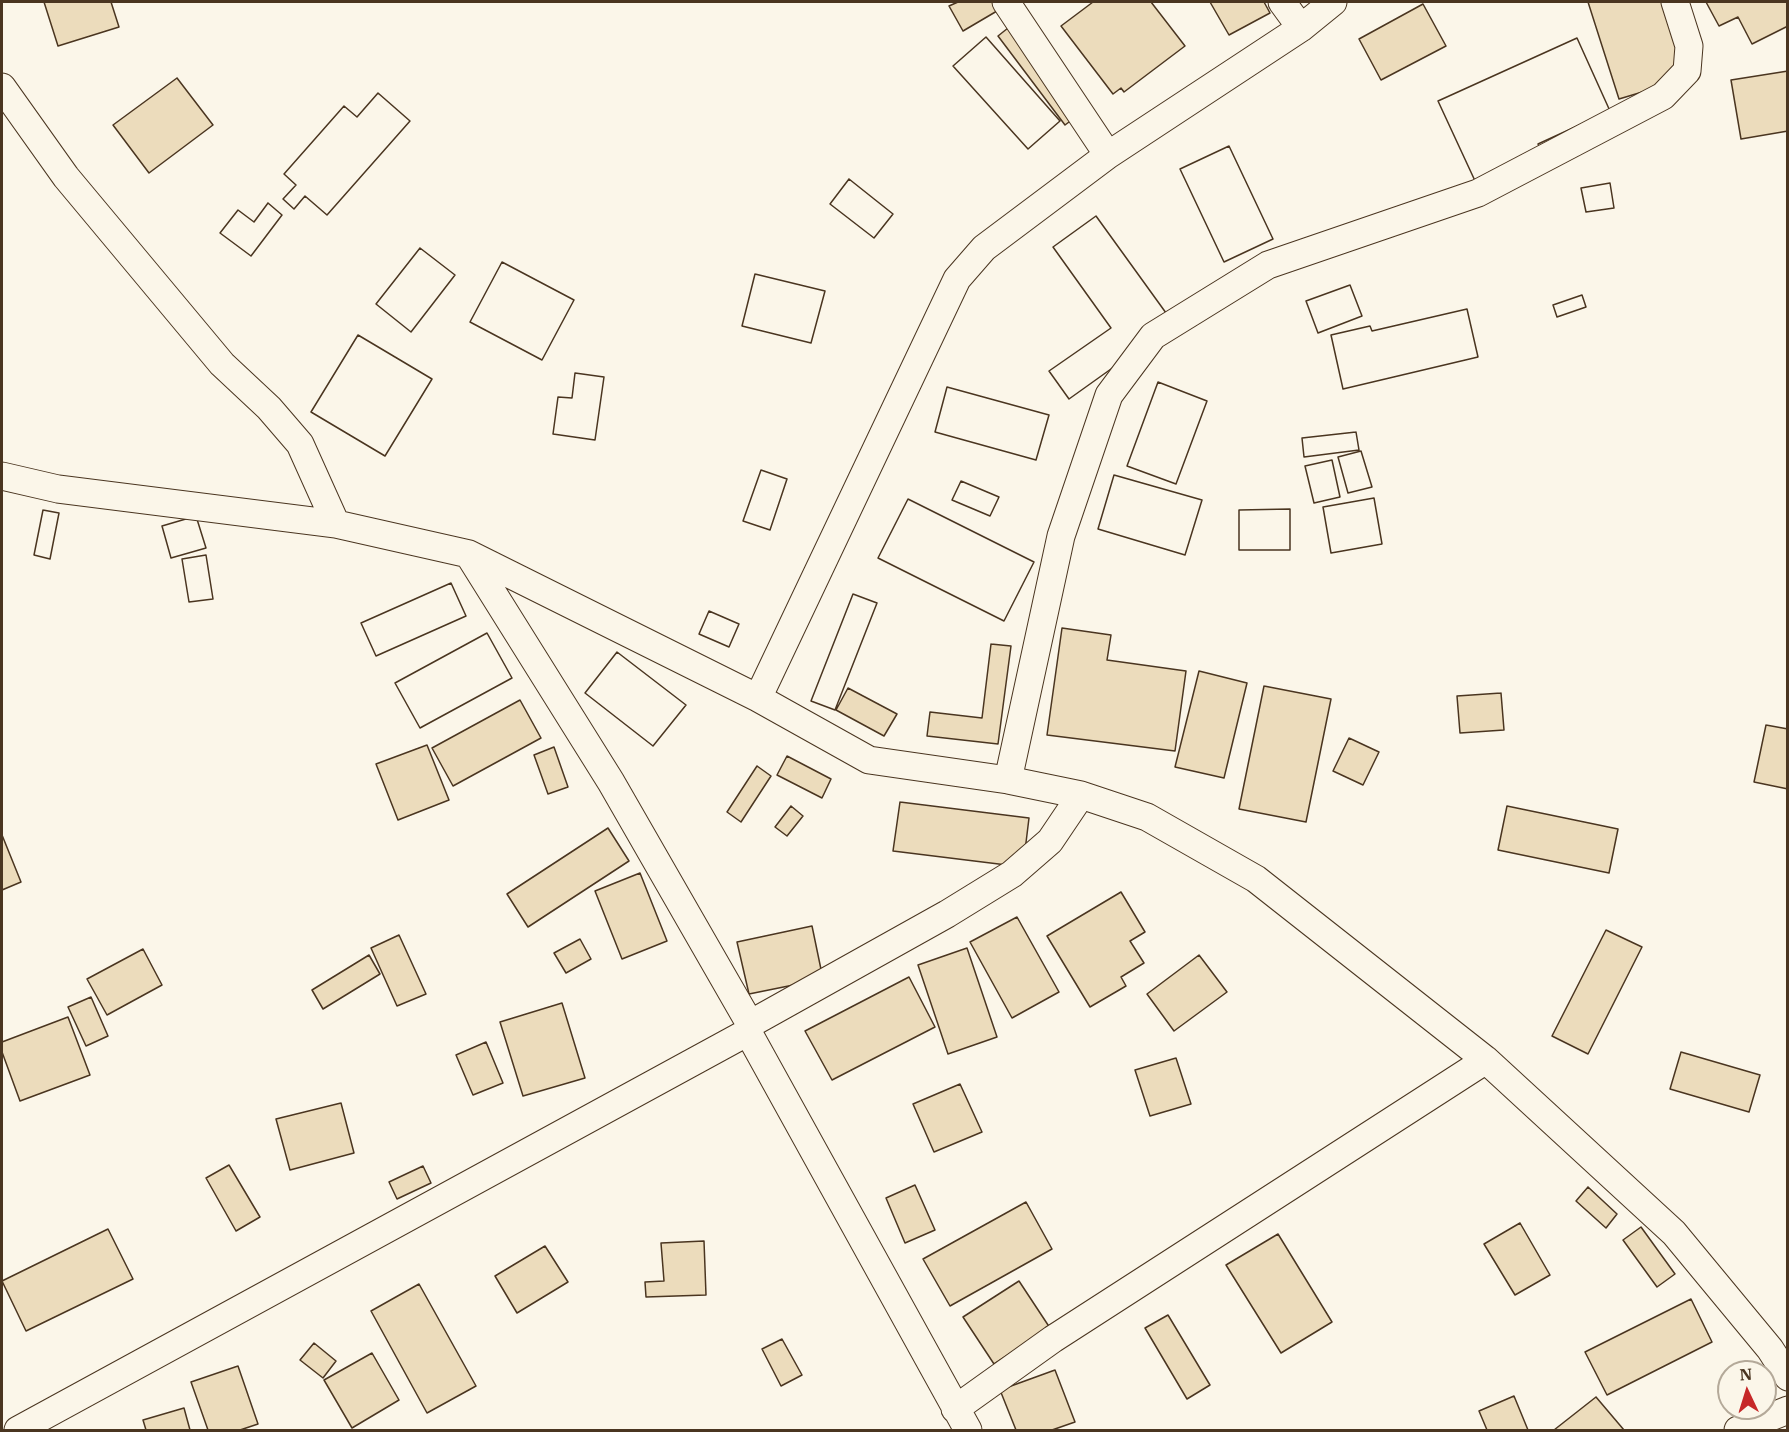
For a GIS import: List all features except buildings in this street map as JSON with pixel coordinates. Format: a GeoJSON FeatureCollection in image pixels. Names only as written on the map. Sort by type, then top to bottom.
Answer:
{"type":"FeatureCollection","features":[{"type":"Feature","properties":{"kind":"street"},"geometry":{"type":"LineString","coordinates":[[1006,2],[1108,155]]}},
{"type":"Feature","properties":{"kind":"street"},"geometry":{"type":"LineString","coordinates":[[1282,2],[1301,28]]}},
{"type":"Feature","properties":{"kind":"street"},"geometry":{"type":"LineString","coordinates":[[758,698],[957,279],[984,248],[1108,155],[1301,28],[1333,2]]}},
{"type":"Feature","properties":{"kind":"street"},"geometry":{"type":"LineString","coordinates":[[1008,780],[1061,536],[1109,395],[1154,336],[1268,265],[1478,193],[1663,96],[1686,71],[1689,46],[1676,2]]}},
{"type":"Feature","properties":{"kind":"street"},"geometry":{"type":"LineString","coordinates":[[2,87],[66,177],[222,364],[268,408],[300,444],[336,524]]}},
{"type":"Feature","properties":{"kind":"street"},"geometry":{"type":"LineString","coordinates":[[2,476],[58,489],[336,524],[469,554],[758,698],[869,760],[1008,780],[1081,795],[1147,817],[1256,879],[1486,1060],[1674,1233],[1770,1349],[1788,1377]]}},
{"type":"Feature","properties":{"kind":"street"},"geometry":{"type":"LineString","coordinates":[[469,554],[611,782],[749,1028],[962,1420],[1053,1339],[1486,1060]]}},
{"type":"Feature","properties":{"kind":"street"},"geometry":{"type":"LineString","coordinates":[[18,1431],[749,1028],[946,914],[1012,874],[1050,841],[1081,795]]}},
{"type":"Feature","properties":{"kind":"street"},"geometry":{"type":"LineString","coordinates":[[1738,1431],[1788,1410]]}}]}
